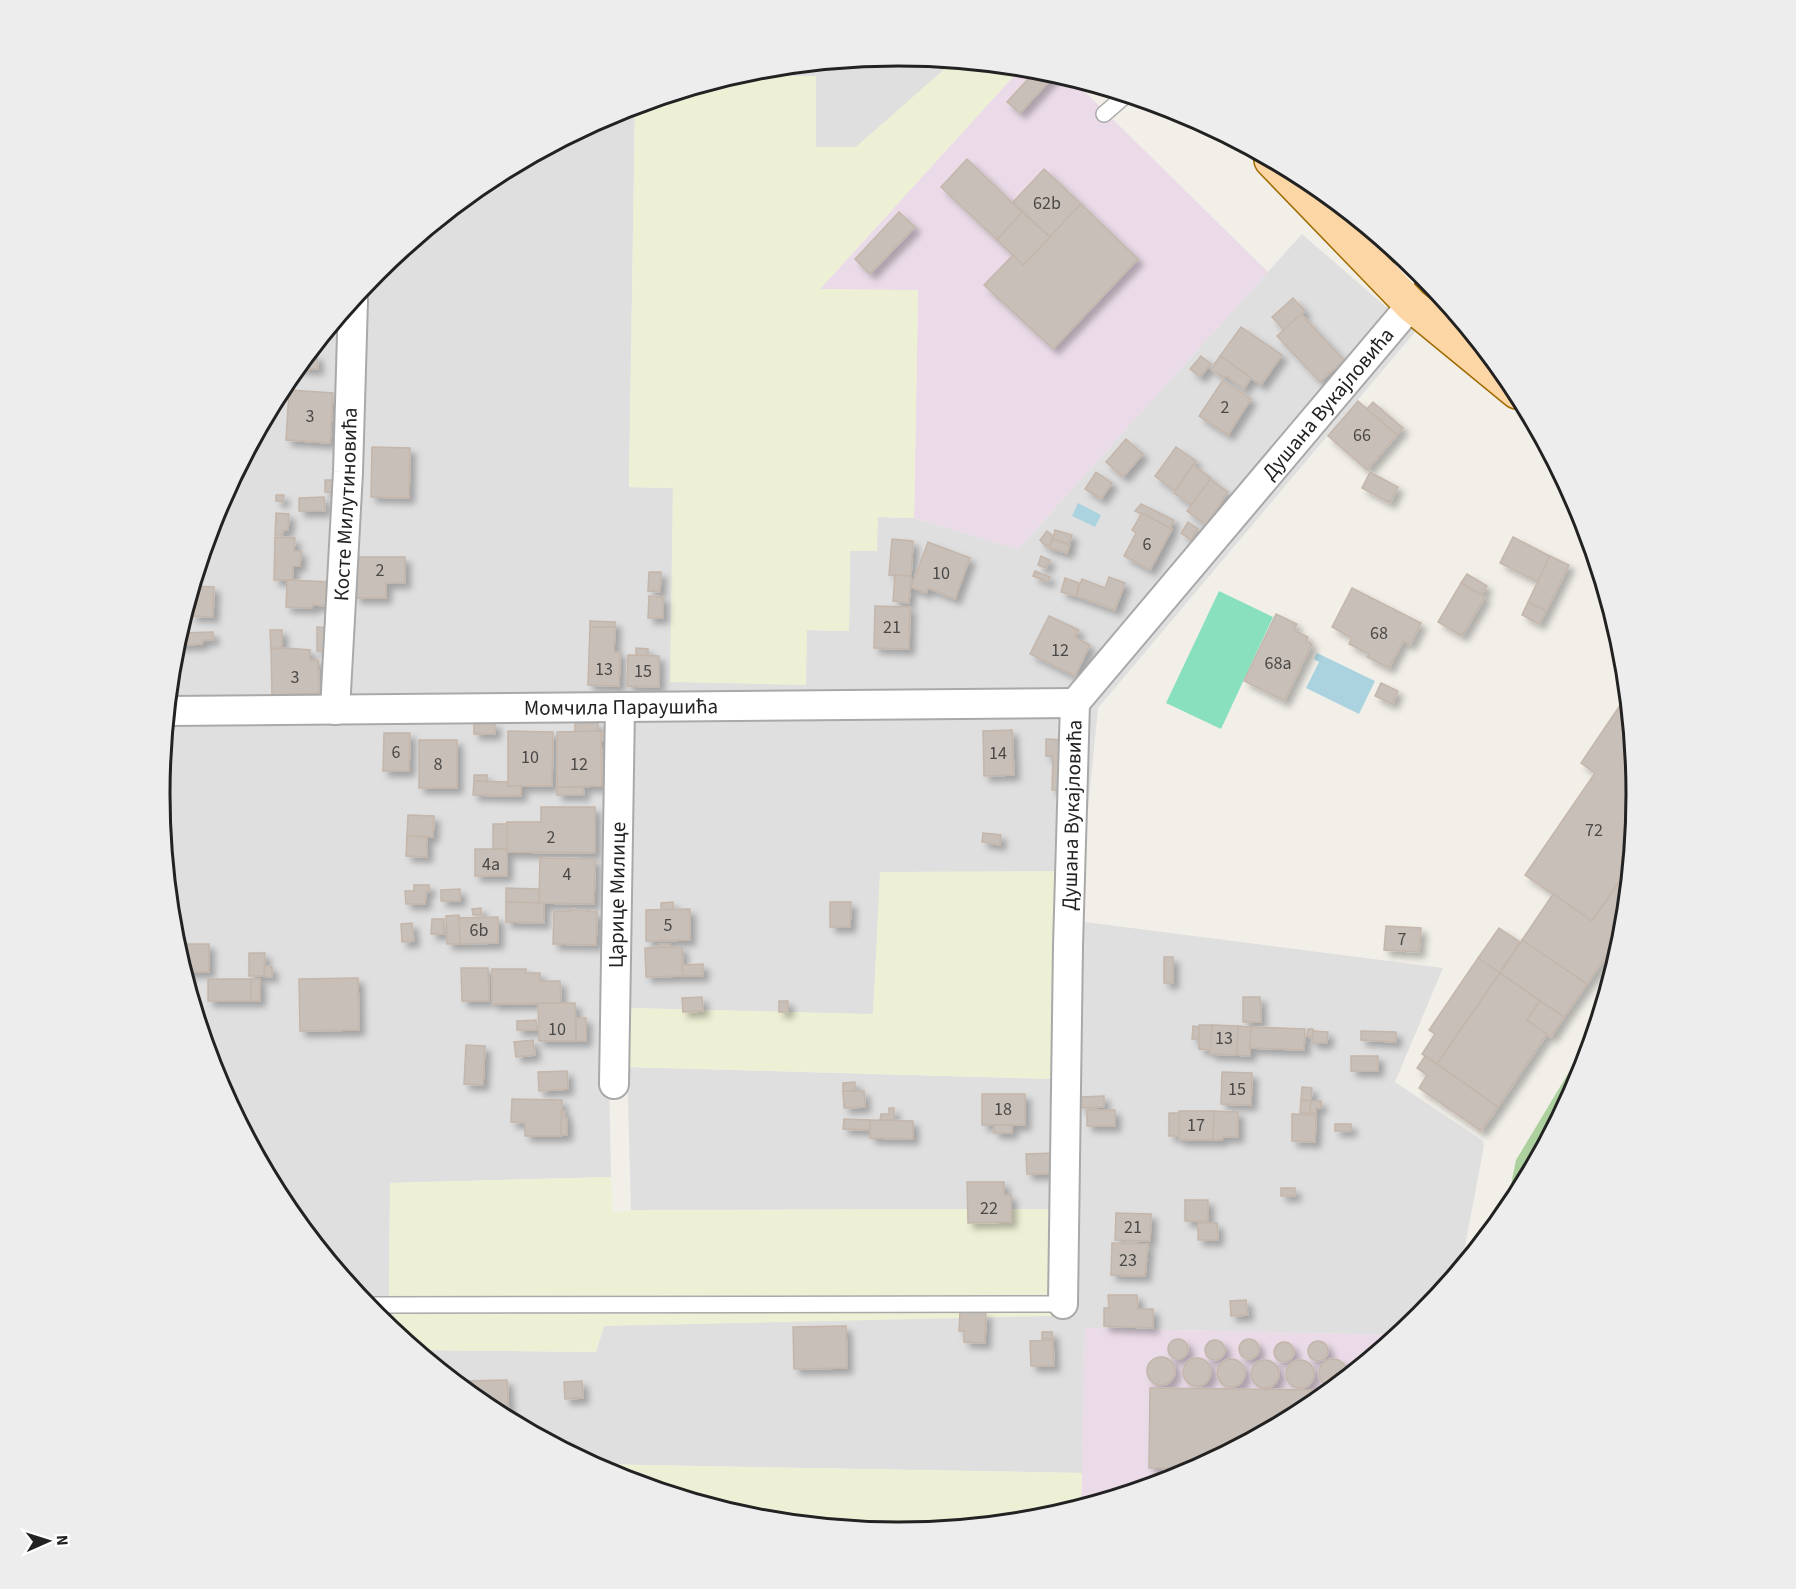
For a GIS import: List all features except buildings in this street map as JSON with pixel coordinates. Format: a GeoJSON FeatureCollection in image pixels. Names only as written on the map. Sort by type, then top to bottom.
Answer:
{"type":"FeatureCollection","features":[{"type":"Feature","properties":{"kind":"main road"},"geometry":{"type":"LineString","coordinates":[[1300,187],[1405,286],[1493,374]]}},
{"type":"Feature","properties":{"kind":"street","name":"Душана Вукајловића"},"geometry":{"type":"LineString","coordinates":[[1063,1304],[1068,946],[1075,704],[1405,286]]}},
{"type":"Feature","properties":{"kind":"street","name":"Косте Милутиновића"},"geometry":{"type":"LineString","coordinates":[[335,710],[348,472],[352,312]]}},
{"type":"Feature","properties":{"kind":"street","name":"Момчила Параушића"},"geometry":{"type":"LineString","coordinates":[[175,711],[1075,704]]}},
{"type":"Feature","properties":{"kind":"street","name":"Царице Милице"},"geometry":{"type":"LineString","coordinates":[[614,1084],[620,707]]}},
{"type":"Feature","properties":{"kind":"lane"},"geometry":{"type":"LineString","coordinates":[[1104,114],[1119,101]]}},
{"type":"Feature","properties":{"kind":"lane"},"geometry":{"type":"LineString","coordinates":[[378,1305],[1063,1304]]}},
{"type":"Feature","properties":{"kind":"shaded area"},"geometry":{"type":"Polygon","coordinates":[[[898,66],[946,68],[856,147],[816,147],[762,79],[803,72],[850,68],[898,66]]]}},
{"type":"Feature","properties":{"kind":"shaded area"},"geometry":{"type":"Polygon","coordinates":[[[1014,76],[1083,90],[1268,272],[1018,549],[914,518],[918,291],[820,289],[1014,76]]]}},
{"type":"Feature","properties":{"kind":"shaded area"},"geometry":{"type":"Polygon","coordinates":[[[635,115],[629,487],[673,488],[671,682],[807,630],[849,631],[850,551],[878,517],[914,518],[1018,549],[1302,234],[1415,332],[1098,708],[1077,921],[1443,968],[1395,1082],[1483,1141],[1484,1146],[1464,1253],[1413,1310],[1386,1335],[1085,1328],[1082,1473],[611,1464],[576,1448],[493,1400],[428,1350],[596,1352],[604,1326],[1049,1209],[631,1210],[627,1067],[1056,1079],[881,872],[873,1015],[629,1008],[608,1024],[611,1177],[390,1183],[389,1316],[350,1275],[292,1199],[245,1117],[208,1029],[183,937],[176,890],[171,842],[171,747],[183,652],[194,606],[208,560],[245,472],[267,430],[320,351],[350,314],[418,247],[493,189],[534,164],[576,141],[635,115]]]}},
{"type":"Feature","properties":{"kind":"shaded area"},"geometry":{"type":"Polygon","coordinates":[[[1085,1328],[1386,1335],[1303,1400],[1220,1448],[1177,1468],[1081,1499],[1085,1328]]]}},
{"type":"Feature","properties":{"kind":"green space"},"geometry":{"type":"Polygon","coordinates":[[[946,68],[1014,76],[820,289],[918,290],[914,518],[878,517],[877,551],[850,551],[849,631],[807,630],[806,685],[670,682],[673,488],[629,487],[635,115],[709,91],[756,80],[780,76],[816,76],[816,147],[856,147],[946,68]]]}},
{"type":"Feature","properties":{"kind":"green space"},"geometry":{"type":"Polygon","coordinates":[[[1219,591],[1273,617],[1221,729],[1166,703],[1219,591]]]}},
{"type":"Feature","properties":{"kind":"green space"},"geometry":{"type":"Polygon","coordinates":[[[1062,871],[1056,1079],[627,1067],[629,1008],[873,1014],[880,872],[1062,871]]]}},
{"type":"Feature","properties":{"kind":"green space"},"geometry":{"type":"Polygon","coordinates":[[[1576,1061],[1551,1117],[1510,1189],[1516,1160],[1576,1061]]]}},
{"type":"Feature","properties":{"kind":"green space"},"geometry":{"type":"Polygon","coordinates":[[[611,1177],[613,1213],[632,1210],[1049,1209],[1054,1316],[604,1326],[596,1352],[428,1350],[389,1316],[390,1183],[611,1177]]]}},
{"type":"Feature","properties":{"kind":"green space"},"geometry":{"type":"Polygon","coordinates":[[[611,1464],[1082,1473],[1081,1499],[993,1517],[898,1523],[803,1517],[756,1509],[709,1498],[611,1464]]]}},
{"type":"Feature","properties":{"kind":"water"},"geometry":{"type":"Polygon","coordinates":[[[1078,503],[1101,515],[1095,527],[1072,516],[1078,503]]]}},
{"type":"Feature","properties":{"kind":"water"},"geometry":{"type":"Polygon","coordinates":[[[1317,653],[1375,681],[1359,714],[1306,688],[1319,662],[1314,659],[1317,653]]]}}]}
